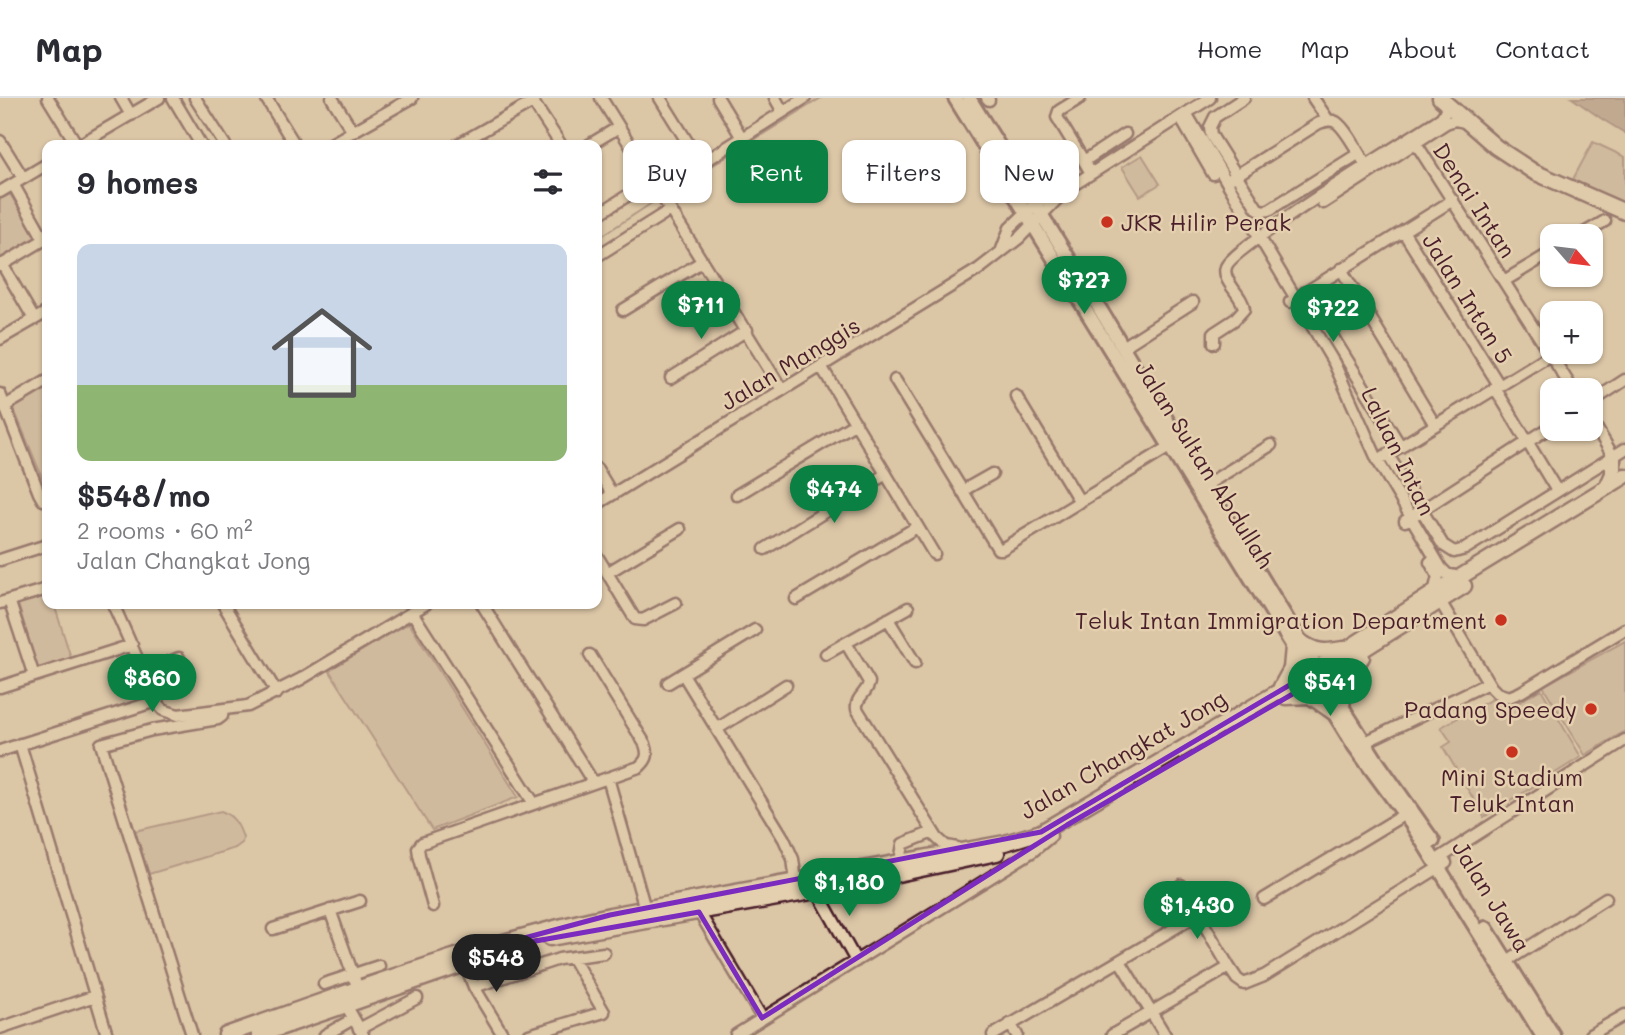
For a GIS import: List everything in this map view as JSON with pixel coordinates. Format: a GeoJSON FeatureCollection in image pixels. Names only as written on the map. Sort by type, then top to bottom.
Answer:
{"type":"FeatureCollection","features":[{"type":"Feature","properties":{"kind":"highway"},"geometry":{"type":"LineString","coordinates":[[1446,100],[1469,123],[1509,155],[1543,177],[1625,212]]}},
{"type":"Feature","properties":{"kind":"highway"},"geometry":{"type":"LineString","coordinates":[[1446,100],[1500,143],[1509,155]]}},
{"type":"Feature","properties":{"kind":"highway"},"geometry":{"type":"LineString","coordinates":[[1607,487],[1619,452]]}},
{"type":"Feature","properties":{"kind":"highway","name":"Jalan Changkat Jong"},"geometry":{"type":"LineString","coordinates":[[226,1035],[358,989],[530,942],[796,881],[1005,843],[1049,828],[1378,641],[1461,577],[1625,476]]}},
{"type":"Feature","properties":{"kind":"highway","name":"Jalan Changkat Jong"},"geometry":{"type":"LineString","coordinates":[[1316,675],[1348,648],[1625,485]]}},
{"type":"Feature","properties":{"kind":"highway"},"geometry":{"type":"LineString","coordinates":[[1348,648],[1323,652],[1297,645],[1282,694],[1310,696],[1337,709],[1352,669],[1378,641]]}},
{"type":"Feature","properties":{"kind":"highway","name":"Jalan Changkat Jong"},"geometry":{"type":"LineString","coordinates":[[259,1035],[346,1005],[524,936],[610,915],[614,921],[699,912],[817,891],[1013,850],[1051,836],[1282,694]]}},
{"type":"Feature","properties":{"kind":"highway"},"geometry":{"type":"LineString","coordinates":[[846,872],[870,873],[878,878]]}},
{"type":"Feature","properties":{"kind":"main road","name":"Jalan Sultan Abdullah"},"geometry":{"type":"LineString","coordinates":[[955,98],[1123,347],[1174,444],[1206,485],[1297,645]]}},
{"type":"Feature","properties":{"kind":"main road","name":"Jalan Sultan Abdullah"},"geometry":{"type":"LineString","coordinates":[[969,98],[1033,214],[1316,675]]}},
{"type":"Feature","properties":{"kind":"main road","name":"Jalan Jawa"},"geometry":{"type":"LineString","coordinates":[[1316,675],[1359,745],[1441,862],[1542,1035]]}},
{"type":"Feature","properties":{"kind":"main road","name":"Jalan Jawa"},"geometry":{"type":"LineString","coordinates":[[1494,949],[1507,961],[1553,1035]]}},
{"type":"Feature","properties":{"kind":"street"},"geometry":{"type":"LineString","coordinates":[[48,98],[75,140]]}},
{"type":"Feature","properties":{"kind":"street"},"geometry":{"type":"LineString","coordinates":[[121,98],[131,115]]}},
{"type":"Feature","properties":{"kind":"street"},"geometry":{"type":"LineString","coordinates":[[87,140],[159,98]]}},
{"type":"Feature","properties":{"kind":"street"},"geometry":{"type":"LineString","coordinates":[[173,98],[198,140]]}},
{"type":"Feature","properties":{"kind":"street"},"geometry":{"type":"LineString","coordinates":[[195,98],[222,140]]}},
{"type":"Feature","properties":{"kind":"street"},"geometry":{"type":"LineString","coordinates":[[266,98],[292,140]]}},
{"type":"Feature","properties":{"kind":"street"},"geometry":{"type":"LineString","coordinates":[[332,98],[352,132]]}},
{"type":"Feature","properties":{"kind":"street"},"geometry":{"type":"LineString","coordinates":[[601,98],[627,140]]}},
{"type":"Feature","properties":{"kind":"street"},"geometry":{"type":"LineString","coordinates":[[660,98],[686,140]]}},
{"type":"Feature","properties":{"kind":"street"},"geometry":{"type":"LineString","coordinates":[[718,98],[742,138]]}},
{"type":"Feature","properties":{"kind":"street"},"geometry":{"type":"LineString","coordinates":[[775,98],[783,112]]}},
{"type":"Feature","properties":{"kind":"street"},"geometry":{"type":"LineString","coordinates":[[712,157],[805,98]]}},
{"type":"Feature","properties":{"kind":"street"},"geometry":{"type":"LineString","coordinates":[[1080,98],[1059,111],[1057,117],[1091,173]]}},
{"type":"Feature","properties":{"kind":"street","name":"Jalan Manggis"},"geometry":{"type":"LineString","coordinates":[[602,501],[950,289],[1002,253],[1010,228],[1067,188],[1210,98]]}},
{"type":"Feature","properties":{"kind":"street"},"geometry":{"type":"LineString","coordinates":[[1244,98],[1215,117],[1210,127],[1211,135],[1235,176],[1257,208],[1262,211],[1269,210],[1358,154]]}},
{"type":"Feature","properties":{"kind":"street"},"geometry":{"type":"LineString","coordinates":[[1313,98],[1328,120],[1340,126],[1368,169]]}},
{"type":"Feature","properties":{"kind":"street"},"geometry":{"type":"LineString","coordinates":[[346,140],[352,132],[406,99]]}},
{"type":"Feature","properties":{"kind":"street"},"geometry":{"type":"LineString","coordinates":[[465,140],[532,100],[558,140]]}},
{"type":"Feature","properties":{"kind":"street"},"geometry":{"type":"LineString","coordinates":[[1414,140],[1441,118],[1446,111],[1446,100]]}},
{"type":"Feature","properties":{"kind":"street","name":"Laluan Intan"},"geometry":{"type":"LineString","coordinates":[[1183,115],[1222,184],[1334,363],[1375,462],[1436,572],[1437,597]]}},
{"type":"Feature","properties":{"kind":"street"},"geometry":{"type":"LineString","coordinates":[[1222,184],[1318,123],[1328,120]]}},
{"type":"Feature","properties":{"kind":"street"},"geometry":{"type":"LineString","coordinates":[[1214,343],[1214,333],[1234,320],[1244,309],[1226,277],[1229,260],[1414,140],[1451,121],[1469,123]]}},
{"type":"Feature","properties":{"kind":"street"},"geometry":{"type":"LineString","coordinates":[[597,140],[619,127]]}},
{"type":"Feature","properties":{"kind":"street"},"geometry":{"type":"LineString","coordinates":[[1084,161],[1125,134]]}},
{"type":"Feature","properties":{"kind":"street","name":"Denai Intan"},"geometry":{"type":"LineString","coordinates":[[1414,140],[1540,339]]}},
{"type":"Feature","properties":{"kind":"street"},"geometry":{"type":"LineString","coordinates":[[0,141],[23,178]]}},
{"type":"Feature","properties":{"kind":"street"},"geometry":{"type":"LineString","coordinates":[[0,192],[42,167]]}},
{"type":"Feature","properties":{"kind":"street"},"geometry":{"type":"LineString","coordinates":[[13,184],[42,232]]}},
{"type":"Feature","properties":{"kind":"street"},"geometry":{"type":"LineString","coordinates":[[602,212],[623,198]]}},
{"type":"Feature","properties":{"kind":"street"},"geometry":{"type":"LineString","coordinates":[[1293,300],[1452,200]]}},
{"type":"Feature","properties":{"kind":"street"},"geometry":{"type":"LineString","coordinates":[[666,203],[782,390]]}},
{"type":"Feature","properties":{"kind":"street"},"geometry":{"type":"LineString","coordinates":[[602,253],[670,209]]}},
{"type":"Feature","properties":{"kind":"street"},"geometry":{"type":"LineString","coordinates":[[1600,224],[1605,221]]}},
{"type":"Feature","properties":{"kind":"street","name":"Jalan Intan 5"},"geometry":{"type":"LineString","coordinates":[[1403,231],[1557,491]]}},
{"type":"Feature","properties":{"kind":"street"},"geometry":{"type":"LineString","coordinates":[[34,320],[1,265],[42,241]]}},
{"type":"Feature","properties":{"kind":"street"},"geometry":{"type":"LineString","coordinates":[[1504,281],[1540,259]]}},
{"type":"Feature","properties":{"kind":"street"},"geometry":{"type":"LineString","coordinates":[[623,310],[703,261]]}},
{"type":"Feature","properties":{"kind":"street"},"geometry":{"type":"LineString","coordinates":[[1341,269],[1435,425]]}},
{"type":"Feature","properties":{"kind":"street"},"geometry":{"type":"LineString","coordinates":[[1305,292],[1401,447]]}},
{"type":"Feature","properties":{"kind":"street"},"geometry":{"type":"LineString","coordinates":[[1123,347],[1193,302]]}},
{"type":"Feature","properties":{"kind":"street"},"geometry":{"type":"LineString","coordinates":[[0,339],[42,315]]}},
{"type":"Feature","properties":{"kind":"street"},"geometry":{"type":"LineString","coordinates":[[671,378],[747,330]]}},
{"type":"Feature","properties":{"kind":"street"},"geometry":{"type":"LineString","coordinates":[[1375,462],[1540,361]]}},
{"type":"Feature","properties":{"kind":"street"},"geometry":{"type":"LineString","coordinates":[[821,366],[934,554]]}},
{"type":"Feature","properties":{"kind":"street"},"geometry":{"type":"LineString","coordinates":[[895,380],[998,549],[1174,444]]}},
{"type":"Feature","properties":{"kind":"street"},"geometry":{"type":"LineString","coordinates":[[1603,394],[1625,380]]}},
{"type":"Feature","properties":{"kind":"street"},"geometry":{"type":"LineString","coordinates":[[5,406],[42,384]]}},
{"type":"Feature","properties":{"kind":"street"},"geometry":{"type":"LineString","coordinates":[[0,394],[42,495]]}},
{"type":"Feature","properties":{"kind":"street"},"geometry":{"type":"LineString","coordinates":[[1016,396],[1080,502]]}},
{"type":"Feature","properties":{"kind":"street"},"geometry":{"type":"LineString","coordinates":[[737,495],[856,423]]}},
{"type":"Feature","properties":{"kind":"street"},"geometry":{"type":"LineString","coordinates":[[1388,454],[1446,548],[1454,552],[1465,549],[1619,452],[1603,433]]}},
{"type":"Feature","properties":{"kind":"street"},"geometry":{"type":"LineString","coordinates":[[1407,520],[1540,434]]}},
{"type":"Feature","properties":{"kind":"street"},"geometry":{"type":"LineString","coordinates":[[1206,485],[1271,445]]}},
{"type":"Feature","properties":{"kind":"street"},"geometry":{"type":"LineString","coordinates":[[765,549],[886,474]]}},
{"type":"Feature","properties":{"kind":"street"},"geometry":{"type":"LineString","coordinates":[[962,491],[992,474]]}},
{"type":"Feature","properties":{"kind":"street"},"geometry":{"type":"LineString","coordinates":[[602,477],[612,494]]}},
{"type":"Feature","properties":{"kind":"street","name":"Laluan Intan"},"geometry":{"type":"LineString","coordinates":[[1407,520],[1441,568],[1447,574],[1461,577]]}},
{"type":"Feature","properties":{"kind":"street"},"geometry":{"type":"LineString","coordinates":[[796,599],[918,527]]}},
{"type":"Feature","properties":{"kind":"street"},"geometry":{"type":"LineString","coordinates":[[607,573],[680,529]]}},
{"type":"Feature","properties":{"kind":"street"},"geometry":{"type":"LineString","coordinates":[[0,560],[42,547]]}},
{"type":"Feature","properties":{"kind":"street"},"geometry":{"type":"LineString","coordinates":[[602,564],[638,621],[676,603]]}},
{"type":"Feature","properties":{"kind":"street"},"geometry":{"type":"LineString","coordinates":[[34,676],[5,602],[42,591]]}},
{"type":"Feature","properties":{"kind":"street"},"geometry":{"type":"LineString","coordinates":[[1437,597],[1488,683],[1503,696],[1515,696],[1625,629]]}},
{"type":"Feature","properties":{"kind":"street"},"geometry":{"type":"LineString","coordinates":[[827,654],[908,608]]}},
{"type":"Feature","properties":{"kind":"street"},"geometry":{"type":"LineString","coordinates":[[115,609],[159,705],[178,715],[248,706],[277,693],[417,609]]}},
{"type":"Feature","properties":{"kind":"street"},"geometry":{"type":"LineString","coordinates":[[226,609],[277,693]]}},
{"type":"Feature","properties":{"kind":"street"},"geometry":{"type":"LineString","coordinates":[[485,609],[593,782]]}},
{"type":"Feature","properties":{"kind":"street"},"geometry":{"type":"LineString","coordinates":[[412,612],[533,802]]}},
{"type":"Feature","properties":{"kind":"street"},"geometry":{"type":"LineString","coordinates":[[888,619],[915,663]]}},
{"type":"Feature","properties":{"kind":"street"},"geometry":{"type":"LineString","coordinates":[[668,683],[755,630]]}},
{"type":"Feature","properties":{"kind":"street"},"geometry":{"type":"LineString","coordinates":[[846,643],[869,682],[868,688],[858,699],[858,709],[935,835],[947,846],[968,849]]}},
{"type":"Feature","properties":{"kind":"street"},"geometry":{"type":"LineString","coordinates":[[0,687],[132,645]]}},
{"type":"Feature","properties":{"kind":"street"},"geometry":{"type":"LineString","coordinates":[[433,906],[419,855],[418,848],[422,843],[639,767],[646,761],[648,753],[590,654]]}},
{"type":"Feature","properties":{"kind":"street"},"geometry":{"type":"LineString","coordinates":[[144,673],[179,658]]}},
{"type":"Feature","properties":{"kind":"street"},"geometry":{"type":"LineString","coordinates":[[683,674],[789,848],[796,881]]}},
{"type":"Feature","properties":{"kind":"street"},"geometry":{"type":"LineString","coordinates":[[1359,745],[1488,683]]}},
{"type":"Feature","properties":{"kind":"street"},"geometry":{"type":"LineString","coordinates":[[717,729],[786,685]]}},
{"type":"Feature","properties":{"kind":"street"},"geometry":{"type":"LineString","coordinates":[[0,751],[159,705]]}},
{"type":"Feature","properties":{"kind":"street"},"geometry":{"type":"LineString","coordinates":[[192,1035],[101,744],[152,730],[218,719],[223,711]]}},
{"type":"Feature","properties":{"kind":"street"},"geometry":{"type":"LineString","coordinates":[[1181,885],[1237,979],[1244,984],[1255,981],[1625,740]]}},
{"type":"Feature","properties":{"kind":"street"},"geometry":{"type":"LineString","coordinates":[[20,744],[107,1035]]}},
{"type":"Feature","properties":{"kind":"street"},"geometry":{"type":"LineString","coordinates":[[608,778],[643,916]]}},
{"type":"Feature","properties":{"kind":"street"},"geometry":{"type":"LineString","coordinates":[[1264,900],[1404,809]]}},
{"type":"Feature","properties":{"kind":"street"},"geometry":{"type":"LineString","coordinates":[[919,858],[931,850],[935,835]]}},
{"type":"Feature","properties":{"kind":"street"},"geometry":{"type":"LineString","coordinates":[[900,862],[903,844],[935,835]]}},
{"type":"Feature","properties":{"kind":"street"},"geometry":{"type":"LineString","coordinates":[[738,1034],[1033,851],[1051,836]]}},
{"type":"Feature","properties":{"kind":"street"},"geometry":{"type":"LineString","coordinates":[[817,891],[856,961]]}},
{"type":"Feature","properties":{"kind":"street"},"geometry":{"type":"LineString","coordinates":[[1507,961],[1606,898]]}},
{"type":"Feature","properties":{"kind":"street"},"geometry":{"type":"LineString","coordinates":[[274,929],[360,901]]}},
{"type":"Feature","properties":{"kind":"street"},"geometry":{"type":"LineString","coordinates":[[330,910],[358,989]]}},
{"type":"Feature","properties":{"kind":"street"},"geometry":{"type":"LineString","coordinates":[[699,912],[762,1018]]}},
{"type":"Feature","properties":{"kind":"street"},"geometry":{"type":"LineString","coordinates":[[993,1035],[1199,914]]}},
{"type":"Feature","properties":{"kind":"street"},"geometry":{"type":"LineString","coordinates":[[474,987],[535,966],[604,953]]}},
{"type":"Feature","properties":{"kind":"street"},"geometry":{"type":"LineString","coordinates":[[529,1035],[604,1012],[572,957]]}},
{"type":"Feature","properties":{"kind":"street"},"geometry":{"type":"LineString","coordinates":[[463,960],[474,987],[503,1035]]}},
{"type":"Feature","properties":{"kind":"street"},"geometry":{"type":"LineString","coordinates":[[1120,961],[1165,1035]]}},
{"type":"Feature","properties":{"kind":"street"},"geometry":{"type":"LineString","coordinates":[[324,984],[379,966]]}},
{"type":"Feature","properties":{"kind":"street"},"geometry":{"type":"LineString","coordinates":[[1112,1035],[1229,967]]}},
{"type":"Feature","properties":{"kind":"street"},"geometry":{"type":"LineString","coordinates":[[0,1028],[95,996]]}},
{"type":"Feature","properties":{"kind":"street"},"geometry":{"type":"LineString","coordinates":[[346,1005],[361,1032],[417,998]]}},
{"type":"Feature","properties":{"kind":"street"},"geometry":{"type":"LineString","coordinates":[[1590,1035],[1625,1015]]}},
{"type":"Feature","properties":{"kind":"street"},"geometry":{"type":"LineString","coordinates":[[326,1035],[353,1019]]}},
{"type":"Feature","properties":{"kind":"street"},"geometry":{"type":"LineString","coordinates":[[1010,1024],[1017,1035]]}},
{"type":"Feature","properties":{"kind":"highlighted area"},"geometry":{"type":"Polygon","coordinates":[[[1310,673],[1315,681],[1067,825],[762,1018],[699,912],[530,942],[465,965],[461,955],[610,915],[1041,832],[1310,673]]]}},
{"type":"Feature","properties":{"kind":"shaded area"},"geometry":{"type":"Polygon","coordinates":[[[1572,98],[1625,98],[1625,133],[1602,119],[1572,98]]]}},
{"type":"Feature","properties":{"kind":"shaded area"},"geometry":{"type":"Polygon","coordinates":[[[1593,142],[1625,157],[1625,205],[1572,181],[1593,142]]]}},
{"type":"Feature","properties":{"kind":"shaded area"},"geometry":{"type":"Polygon","coordinates":[[[1142,155],[1160,184],[1140,196],[1122,167],[1142,155]]]}},
{"type":"Feature","properties":{"kind":"shaded area"},"geometry":{"type":"Polygon","coordinates":[[[10,194],[36,237],[0,258],[0,199],[10,194]]]}},
{"type":"Feature","properties":{"kind":"shaded area"},"geometry":{"type":"Polygon","coordinates":[[[42,391],[42,477],[13,407],[42,391]]]}},
{"type":"Feature","properties":{"kind":"shaded area"},"geometry":{"type":"Polygon","coordinates":[[[42,596],[42,609],[56,609],[71,658],[38,669],[18,604],[42,596]]]}},
{"type":"Feature","properties":{"kind":"shaded area"},"geometry":{"type":"Polygon","coordinates":[[[409,623],[518,797],[432,830],[329,670],[409,623]]]}},
{"type":"Feature","properties":{"kind":"shaded area","name":"Padang Speedy"},"geometry":{"type":"Polygon","coordinates":[[[1625,641],[1625,731],[1585,755],[1543,686],[1625,641]]]}},
{"type":"Feature","properties":{"kind":"shaded area","name":"Mini Stadium Teluk Intan"},"geometry":{"type":"Polygon","coordinates":[[[1541,689],[1581,757],[1484,817],[1443,747],[1451,742],[1441,727],[1492,699],[1508,709],[1541,689]]]}},
{"type":"Feature","properties":{"kind":"shaded area"},"geometry":{"type":"Polygon","coordinates":[[[221,811],[235,821],[243,838],[242,843],[235,848],[149,874],[135,831],[221,811]]]}},
{"type":"Feature","properties":{"kind":"waterway"},"geometry":{"type":"LineString","coordinates":[[712,166],[821,98]]}},
{"type":"Feature","properties":{"kind":"waterway"},"geometry":{"type":"LineString","coordinates":[[602,236],[652,203]]}},
{"type":"Feature","properties":{"kind":"place","name":"JKR Hilir Perak"},"geometry":{"type":"Point","coordinates":[1107,222]}},
{"type":"Feature","properties":{"kind":"place","name":"Teluk Intan Immigration Department"},"geometry":{"type":"Point","coordinates":[1501,620]}},
{"type":"Feature","properties":{"kind":"place","name":"Padang Speedy"},"geometry":{"type":"Point","coordinates":[1591,709]}},
{"type":"Feature","properties":{"kind":"place","name":"Mini Stadium Teluk Intan"},"geometry":{"type":"Point","coordinates":[1512,752]}}]}
